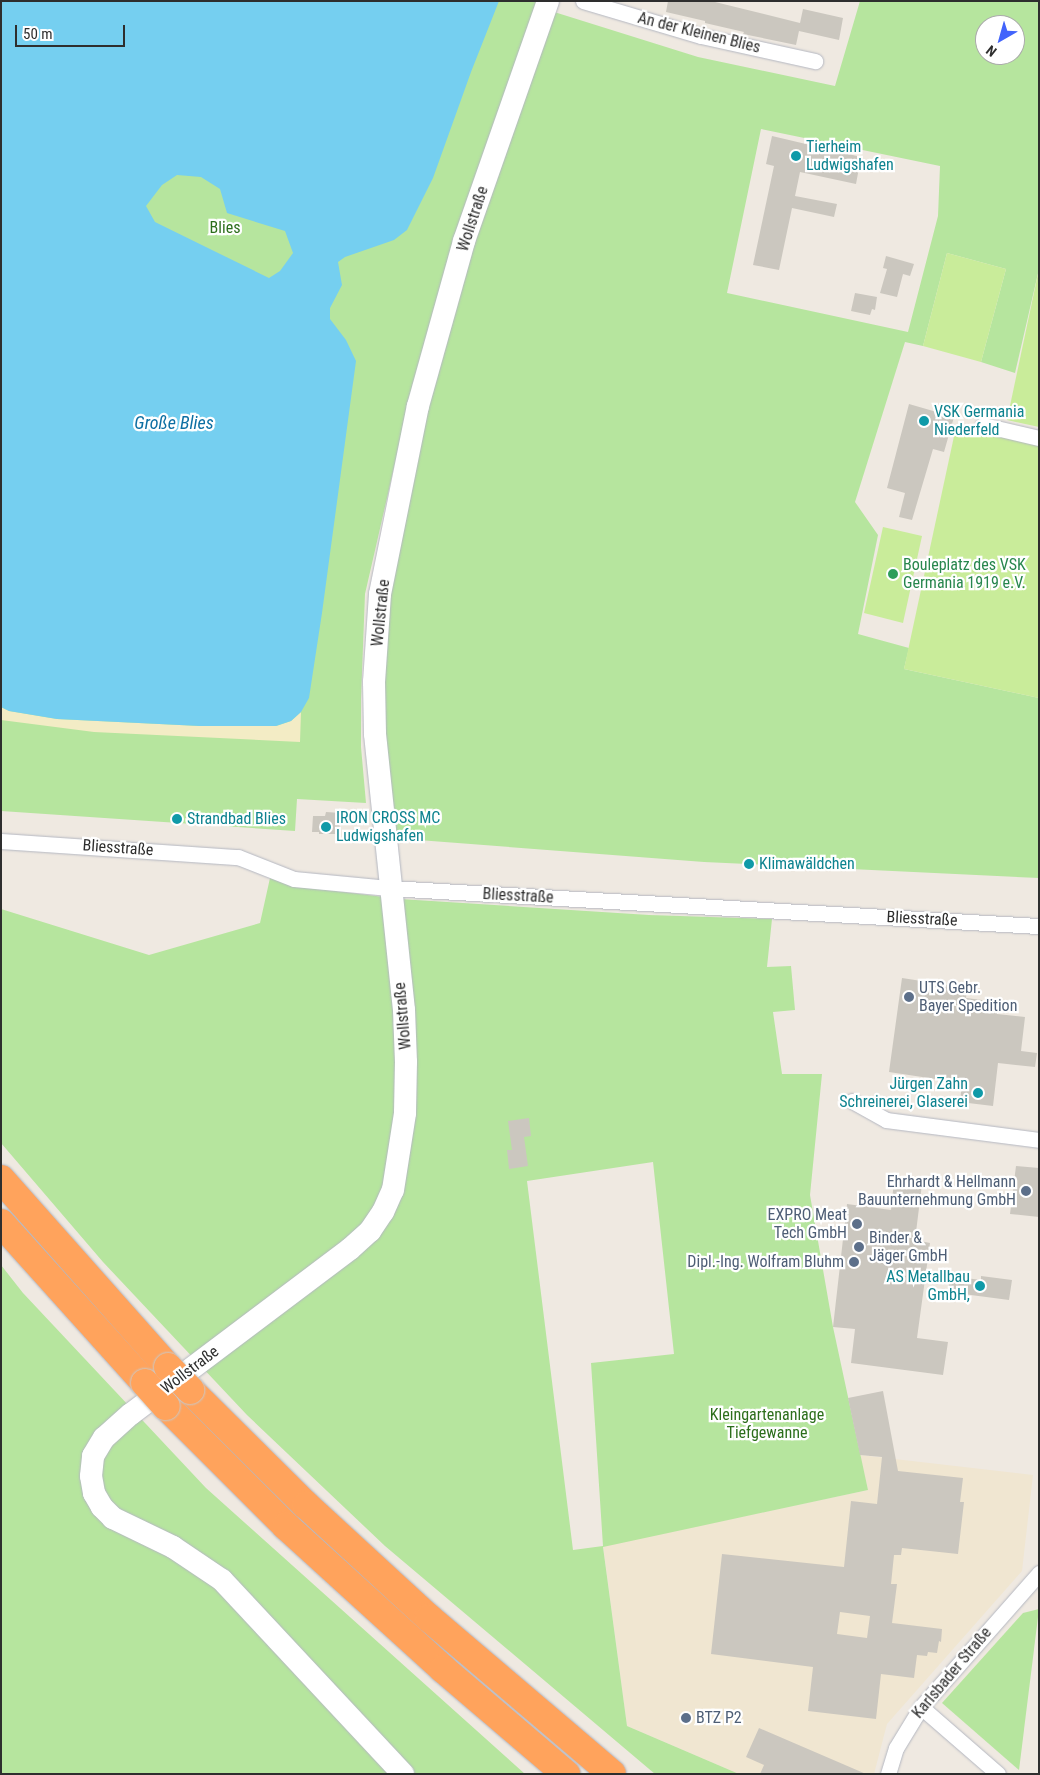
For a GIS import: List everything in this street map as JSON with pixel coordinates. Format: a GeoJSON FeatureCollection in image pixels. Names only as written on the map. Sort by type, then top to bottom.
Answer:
{"type":"FeatureCollection","features":[{"type":"Feature","properties":{"kind":"highway"},"geometry":{"type":"LineString","coordinates":[[1,1179],[168,1367],[306,1505],[422,1612],[612,1774]]}},
{"type":"Feature","properties":{"kind":"highway"},"geometry":{"type":"LineString","coordinates":[[1,1223],[144,1383],[286,1526],[444,1669],[566,1774]]}},
{"type":"Feature","properties":{"kind":"street","name":"Wollstraße"},"geometry":{"type":"LineString","coordinates":[[403,1774],[222,1580],[173,1547],[113,1518],[102,1507],[94,1493],[90,1476],[93,1456],[110,1432],[131,1414],[350,1249],[370,1231],[383,1212],[393,1190],[405,1113],[406,1062],[404,1010],[389,888],[375,734],[374,682],[380,594],[418,406],[464,241],[548,1]]}},
{"type":"Feature","properties":{"kind":"street","name":"An der Kleinen Blies"},"geometry":{"type":"LineString","coordinates":[[583,1],[701,36],[815,61]]}},
{"type":"Feature","properties":{"kind":"street"},"geometry":{"type":"LineString","coordinates":[[983,425],[1039,438]]}},
{"type":"Feature","properties":{"kind":"street","name":"Bliesstraße"},"geometry":{"type":"LineString","coordinates":[[1,841],[238,857],[294,879],[389,888],[1039,926]]}},
{"type":"Feature","properties":{"kind":"street"},"geometry":{"type":"LineString","coordinates":[[852,1101],[886,1120],[1039,1140]]}},
{"type":"Feature","properties":{"kind":"street","name":"Karlsbader Straße"},"geometry":{"type":"LineString","coordinates":[[888,1774],[896,1748],[921,1707],[1036,1581]]}},
{"type":"Feature","properties":{"kind":"street"},"geometry":{"type":"LineString","coordinates":[[921,1707],[998,1774]]}},
{"type":"Feature","properties":{"kind":"shaded area"},"geometry":{"type":"Polygon","coordinates":[[[860,1455],[1033,1475],[1022,1571],[887,1724],[874,1774],[739,1774],[627,1726],[603,1546],[868,1490],[860,1455]]]}},
{"type":"Feature","properties":{"kind":"green space","name":"Große Blies"},"geometry":{"type":"Polygon","coordinates":[[[1,1],[540,1],[409,402],[365,594],[361,747],[366,803],[297,799],[295,831],[1,811],[1,1]]]}},
{"type":"Feature","properties":{"kind":"green space"},"geometry":{"type":"Polygon","coordinates":[[[860,1],[1039,1],[1039,269],[1015,373],[981,362],[1006,269],[947,253],[923,346],[905,342],[855,502],[878,535],[858,634],[909,648],[904,669],[1039,698],[1039,878],[704,862],[392,838],[383,737],[385,597],[425,403],[471,243],[551,11],[698,57],[835,86],[860,1]],[[761,129],[727,293],[908,332],[938,216],[940,166],[761,129]]]}},
{"type":"Feature","properties":{"kind":"green space"},"geometry":{"type":"Polygon","coordinates":[[[947,253],[1006,269],[981,362],[923,346],[947,253]]]}},
{"type":"Feature","properties":{"kind":"green space"},"geometry":{"type":"Polygon","coordinates":[[[1039,269],[1039,427],[1007,420],[1039,269]]]}},
{"type":"Feature","properties":{"kind":"green space"},"geometry":{"type":"Polygon","coordinates":[[[956,427],[1039,445],[1039,698],[904,669],[956,427]]]}},
{"type":"Feature","properties":{"kind":"green space","name":"Bouleplatz des VSK Germania 1919 e.V."},"geometry":{"type":"Polygon","coordinates":[[[883,527],[922,536],[903,623],[864,613],[883,527]]]}},
{"type":"Feature","properties":{"kind":"green space","name":"Kleingartenanlage Tiefgewanne"},"geometry":{"type":"Polygon","coordinates":[[[270,878],[295,886],[400,899],[649,915],[772,919],[767,967],[791,966],[795,1010],[773,1012],[782,1074],[822,1074],[810,1195],[833,1327],[868,1490],[603,1547],[627,1726],[739,1774],[655,1774],[385,1546],[247,1415],[103,1262],[1,1143],[1,909],[149,955],[260,923],[270,878]],[[653,1162],[527,1181],[573,1550],[603,1546],[591,1363],[674,1354],[653,1162]]]}},
{"type":"Feature","properties":{"kind":"green space"},"geometry":{"type":"Polygon","coordinates":[[[1,1265],[23,1293],[206,1488],[525,1774],[1,1774],[1,1265]]]}},
{"type":"Feature","properties":{"kind":"green space"},"geometry":{"type":"Polygon","coordinates":[[[1039,1609],[1019,1770],[942,1703],[1023,1613],[1039,1609]]]}},
{"type":"Feature","properties":{"kind":"sand"},"geometry":{"type":"Polygon","coordinates":[[[1,707],[9,711],[57,719],[200,726],[276,726],[291,721],[301,712],[300,742],[94,732],[1,720],[1,707]]]}},
{"type":"Feature","properties":{"kind":"water","name":"Große Blies"},"geometry":{"type":"Polygon","coordinates":[[[1,1],[499,1],[433,178],[407,230],[394,240],[345,257],[338,262],[342,285],[330,308],[330,319],[346,340],[356,361],[309,698],[301,712],[291,721],[276,726],[200,726],[57,719],[9,711],[1,707],[1,1]],[[177,175],[162,185],[146,206],[155,222],[269,278],[280,271],[293,253],[285,231],[227,213],[220,189],[201,177],[177,175]]]}},
{"type":"Feature","properties":{"kind":"building"},"geometry":{"type":"Polygon","coordinates":[[[668,1],[711,1],[800,23],[803,9],[843,18],[839,40],[799,31],[796,45],[743,34],[744,32],[666,12],[668,1]]]}},
{"type":"Feature","properties":{"kind":"building"},"geometry":{"type":"Polygon","coordinates":[[[772,136],[861,157],[856,184],[800,172],[795,196],[837,204],[834,217],[792,208],[779,270],[753,265],[774,166],[766,164],[772,136]]]}},
{"type":"Feature","properties":{"kind":"building"},"geometry":{"type":"Polygon","coordinates":[[[886,256],[914,264],[910,276],[903,274],[897,297],[880,293],[887,269],[883,268],[886,256]]]}},
{"type":"Feature","properties":{"kind":"building"},"geometry":{"type":"Polygon","coordinates":[[[855,293],[877,297],[875,310],[872,309],[870,315],[851,311],[855,293]]]}},
{"type":"Feature","properties":{"kind":"building"},"geometry":{"type":"Polygon","coordinates":[[[909,404],[954,417],[944,452],[933,449],[912,520],[899,517],[905,493],[887,488],[909,404]]]}},
{"type":"Feature","properties":{"kind":"building","name":"IRON CROSS MC Ludwigshafen"},"geometry":{"type":"Polygon","coordinates":[[[326,812],[341,813],[339,834],[312,832],[313,816],[325,816],[326,812]]]}},
{"type":"Feature","properties":{"kind":"building"},"geometry":{"type":"Polygon","coordinates":[[[902,978],[967,988],[966,998],[998,1002],[997,1014],[1025,1017],[1021,1051],[1037,1053],[1035,1067],[998,1063],[993,1106],[960,1102],[962,1083],[889,1072],[902,978]]]}},
{"type":"Feature","properties":{"kind":"building"},"geometry":{"type":"Polygon","coordinates":[[[529,1118],[531,1136],[524,1137],[528,1166],[509,1169],[507,1150],[512,1150],[508,1121],[529,1118]]]}},
{"type":"Feature","properties":{"kind":"building","name":"Ehrhardt & Hellmann Bauunternehmung GmbH"},"geometry":{"type":"Polygon","coordinates":[[[1016,1166],[1039,1168],[1039,1217],[1010,1214],[1016,1166]]]}},
{"type":"Feature","properties":{"kind":"building"},"geometry":{"type":"Polygon","coordinates":[[[894,1181],[922,1184],[915,1240],[930,1243],[917,1338],[948,1342],[943,1375],[851,1363],[855,1329],[833,1327],[847,1204],[891,1210],[894,1181]]]}},
{"type":"Feature","properties":{"kind":"building","name":"AS Metallbau GmbH,"},"geometry":{"type":"Polygon","coordinates":[[[950,1276],[981,1280],[981,1276],[1012,1280],[1009,1300],[948,1292],[950,1276]]]}},
{"type":"Feature","properties":{"kind":"building"},"geometry":{"type":"Polygon","coordinates":[[[883,1391],[898,1471],[963,1478],[960,1502],[964,1502],[958,1554],[902,1548],[901,1555],[894,1555],[891,1584],[897,1584],[892,1623],[942,1629],[941,1642],[939,1641],[937,1653],[928,1652],[927,1656],[917,1655],[914,1678],[881,1674],[876,1719],[808,1711],[813,1667],[711,1654],[722,1554],[844,1567],[851,1501],[877,1504],[882,1457],[860,1455],[848,1398],[883,1391]],[[840,1612],[837,1634],[867,1638],[870,1616],[840,1612]]]}},
{"type":"Feature","properties":{"kind":"building"},"geometry":{"type":"Polygon","coordinates":[[[759,1728],[866,1774],[760,1774],[764,1765],[746,1757],[759,1728]]]}},
{"type":"Feature","properties":{"kind":"place","name":"Tierheim Ludwigshafen"},"geometry":{"type":"Point","coordinates":[796,156]}},
{"type":"Feature","properties":{"kind":"place","name":"VSK Germania Niederfeld"},"geometry":{"type":"Point","coordinates":[924,421]}},
{"type":"Feature","properties":{"kind":"place","name":"Bouleplatz des VSK Germania 1919 e.V."},"geometry":{"type":"Point","coordinates":[893,574]}},
{"type":"Feature","properties":{"kind":"place","name":"Strandbad Blies"},"geometry":{"type":"Point","coordinates":[177,819]}},
{"type":"Feature","properties":{"kind":"place","name":"IRON CROSS MC Ludwigshafen"},"geometry":{"type":"Point","coordinates":[326,827]}},
{"type":"Feature","properties":{"kind":"place","name":"Klimawäldchen"},"geometry":{"type":"Point","coordinates":[749,864]}},
{"type":"Feature","properties":{"kind":"place","name":"UTS Gebr. Bayer Spedition"},"geometry":{"type":"Point","coordinates":[909,997]}},
{"type":"Feature","properties":{"kind":"place","name":"Jürgen Zahn Schreinerei, Glaserei"},"geometry":{"type":"Point","coordinates":[978,1093]}},
{"type":"Feature","properties":{"kind":"place","name":"Ehrhardt & Hellmann Bauunternehmung GmbH"},"geometry":{"type":"Point","coordinates":[1026,1191]}},
{"type":"Feature","properties":{"kind":"place","name":"EXPRO Meat Tech GmbH"},"geometry":{"type":"Point","coordinates":[857,1224]}},
{"type":"Feature","properties":{"kind":"place","name":"Binder & Jäger GmbH"},"geometry":{"type":"Point","coordinates":[859,1247]}},
{"type":"Feature","properties":{"kind":"place","name":"Dipl.-Ing. Wolfram Bluhm"},"geometry":{"type":"Point","coordinates":[854,1262]}},
{"type":"Feature","properties":{"kind":"place","name":"AS Metallbau GmbH,"},"geometry":{"type":"Point","coordinates":[980,1286]}},
{"type":"Feature","properties":{"kind":"place","name":"BTZ P2"},"geometry":{"type":"Point","coordinates":[686,1718]}},
{"type":"Feature","properties":{"kind":"park label","name":"Blies"},"geometry":{"type":"Point","coordinates":[225,228]}}]}
